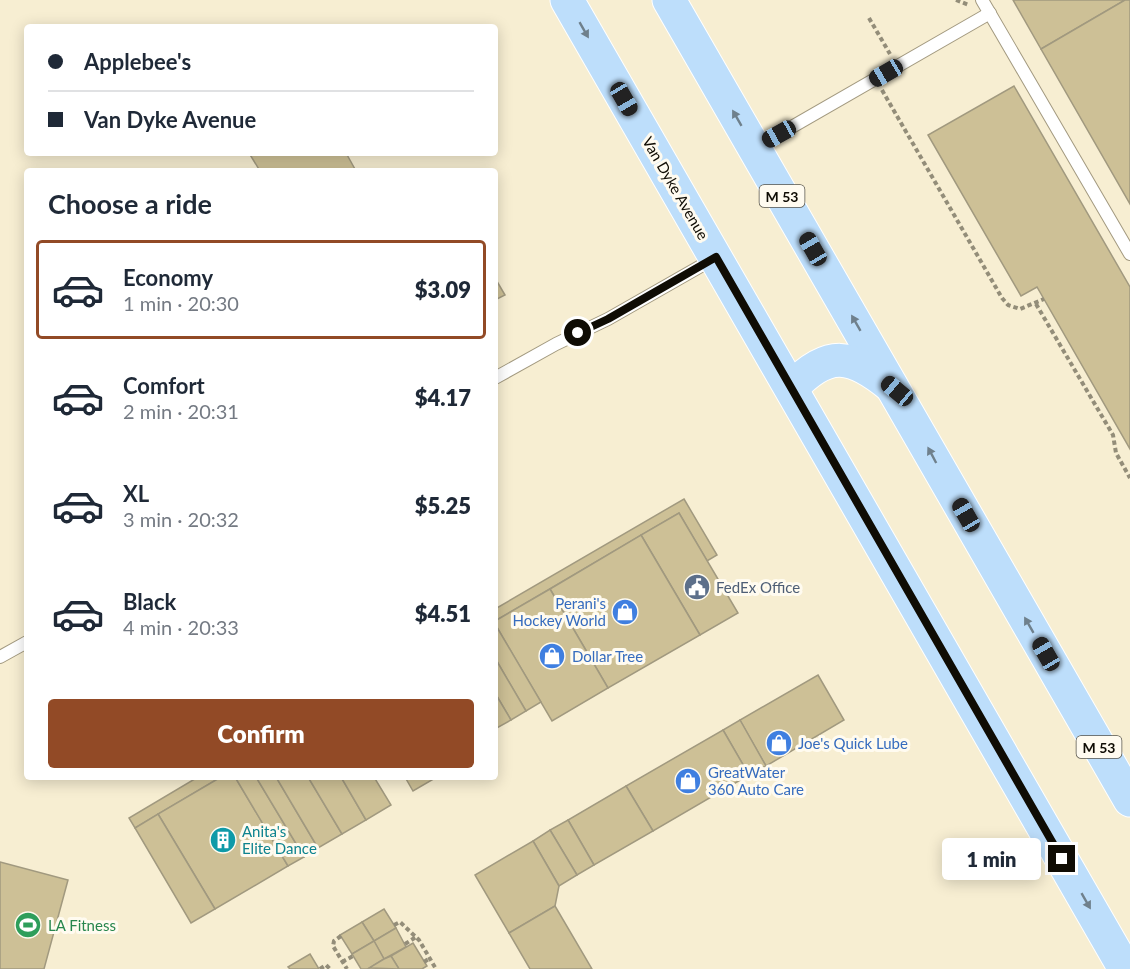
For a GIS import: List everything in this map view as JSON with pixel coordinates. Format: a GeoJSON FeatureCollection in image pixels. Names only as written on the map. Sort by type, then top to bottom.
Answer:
{"type":"FeatureCollection","features":[{"type":"Feature","properties":{"kind":"main road","name":"Van Dyke Avenue"},"geometry":{"type":"LineString","coordinates":[[567,0],[792,388],[1119,943],[1125,969]]}},
{"type":"Feature","properties":{"kind":"main road","name":"M 53"},"geometry":{"type":"LineString","coordinates":[[669,0],[897,391],[943,476],[1130,800]]}},
{"type":"Feature","properties":{"kind":"main road"},"geometry":{"type":"LineString","coordinates":[[792,388],[815,368],[827,362],[842,360],[858,364],[874,372],[897,391]]}},
{"type":"Feature","properties":{"kind":"lane"},"geometry":{"type":"LineString","coordinates":[[982,0],[1130,254]]}},
{"type":"Feature","properties":{"kind":"lane"},"geometry":{"type":"LineString","coordinates":[[754,148],[990,13]]}},
{"type":"Feature","properties":{"kind":"lane"},"geometry":{"type":"LineString","coordinates":[[498,376],[556,344],[608,319],[716,257]]}},
{"type":"Feature","properties":{"kind":"lane"},"geometry":{"type":"LineString","coordinates":[[0,657],[24,644]]}},
{"type":"Feature","properties":{"kind":"path"},"geometry":{"type":"LineString","coordinates":[[870,18],[897,67]]}},
{"type":"Feature","properties":{"kind":"path"},"geometry":{"type":"LineString","coordinates":[[875,79],[1002,298],[1008,305],[1020,309],[1044,299]]}},
{"type":"Feature","properties":{"kind":"path"},"geometry":{"type":"LineString","coordinates":[[1036,304],[1113,435],[1116,453],[1130,478]]}},
{"type":"Feature","properties":{"kind":"path"},"geometry":{"type":"LineString","coordinates":[[394,925],[400,922],[416,937],[436,969]]}},
{"type":"Feature","properties":{"kind":"path"},"geometry":{"type":"LineString","coordinates":[[341,936],[334,941],[333,946],[347,969]]}},
{"type":"Feature","properties":{"kind":"path"},"geometry":{"type":"LineString","coordinates":[[405,944],[416,937]]}},
{"type":"Feature","properties":{"kind":"path"},"geometry":{"type":"LineString","coordinates":[[342,962],[353,956]]}},
{"type":"Feature","properties":{"kind":"path"},"geometry":{"type":"LineString","coordinates":[[424,962],[430,958]]}},
{"type":"Feature","properties":{"kind":"path"},"geometry":{"type":"LineString","coordinates":[[320,969],[326,965],[330,969]]}},
{"type":"Feature","properties":{"kind":"building"},"geometry":{"type":"Polygon","coordinates":[[[1013,0],[1125,0],[1041,49],[1013,0]]]}},
{"type":"Feature","properties":{"kind":"building"},"geometry":{"type":"Polygon","coordinates":[[[1125,0],[1130,0],[1130,204],[1041,49],[1125,0]]]}},
{"type":"Feature","properties":{"kind":"building"},"geometry":{"type":"Polygon","coordinates":[[[1014,86],[1130,287],[1130,449],[1037,287],[1021,296],[928,135],[1014,86]]]}},
{"type":"Feature","properties":{"kind":"building"},"geometry":{"type":"Polygon","coordinates":[[[251,156],[348,156],[354,168],[258,168],[251,156]]]}},
{"type":"Feature","properties":{"kind":"building"},"geometry":{"type":"Polygon","coordinates":[[[498,283],[505,295],[498,298],[498,283]]]}},
{"type":"Feature","properties":{"kind":"building"},"geometry":{"type":"Polygon","coordinates":[[[684,499],[717,555],[707,561],[679,513],[498,619],[498,607],[684,499]]]}},
{"type":"Feature","properties":{"kind":"building","name":"FedEx Office"},"geometry":{"type":"Polygon","coordinates":[[[679,513],[738,613],[700,635],[641,535],[679,513]]]}},
{"type":"Feature","properties":{"kind":"building","name":"Perani's Hockey World"},"geometry":{"type":"Polygon","coordinates":[[[641,535],[700,635],[608,688],[550,589],[641,535]]]}},
{"type":"Feature","properties":{"kind":"building","name":"Dollar Tree"},"geometry":{"type":"Polygon","coordinates":[[[550,589],[608,688],[552,721],[498,629],[498,619],[550,589]]]}},
{"type":"Feature","properties":{"kind":"building"},"geometry":{"type":"Polygon","coordinates":[[[498,629],[541,702],[526,711],[498,663],[498,629]]]}},
{"type":"Feature","properties":{"kind":"building"},"geometry":{"type":"Polygon","coordinates":[[[498,663],[526,711],[511,720],[498,698],[498,663]]]}},
{"type":"Feature","properties":{"kind":"building","name":"Joe's Quick Lube"},"geometry":{"type":"Polygon","coordinates":[[[818,675],[844,720],[766,766],[740,720],[818,675]]]}},
{"type":"Feature","properties":{"kind":"building"},"geometry":{"type":"Polygon","coordinates":[[[498,698],[511,720],[498,727],[498,698]]]}},
{"type":"Feature","properties":{"kind":"building"},"geometry":{"type":"Polygon","coordinates":[[[740,720],[766,766],[749,775],[723,730],[740,720]]]}},
{"type":"Feature","properties":{"kind":"building","name":"GreatWater 360 Auto Care"},"geometry":{"type":"Polygon","coordinates":[[[723,730],[749,775],[653,831],[626,786],[723,730]]]}},
{"type":"Feature","properties":{"kind":"building"},"geometry":{"type":"Polygon","coordinates":[[[193,780],[216,780],[135,828],[129,818],[193,780]]]}},
{"type":"Feature","properties":{"kind":"building","name":"Anita's Elite Dance"},"geometry":{"type":"Polygon","coordinates":[[[216,780],[237,780],[288,866],[215,909],[158,814],[216,780]]]}},
{"type":"Feature","properties":{"kind":"building"},"geometry":{"type":"Polygon","coordinates":[[[237,780],[258,780],[304,857],[288,866],[237,780]]]}},
{"type":"Feature","properties":{"kind":"building"},"geometry":{"type":"Polygon","coordinates":[[[258,780],[278,780],[318,848],[304,857],[258,780]]]}},
{"type":"Feature","properties":{"kind":"building"},"geometry":{"type":"Polygon","coordinates":[[[278,780],[310,780],[342,834],[318,848],[278,780]]]}},
{"type":"Feature","properties":{"kind":"building"},"geometry":{"type":"Polygon","coordinates":[[[310,780],[343,780],[366,820],[342,834],[310,780]]]}},
{"type":"Feature","properties":{"kind":"building"},"geometry":{"type":"Polygon","coordinates":[[[343,780],[376,780],[391,805],[366,820],[343,780]]]}},
{"type":"Feature","properties":{"kind":"building"},"geometry":{"type":"Polygon","coordinates":[[[407,780],[432,780],[413,791],[407,780]]]}},
{"type":"Feature","properties":{"kind":"building"},"geometry":{"type":"Polygon","coordinates":[[[626,786],[653,831],[594,865],[568,820],[626,786]]]}},
{"type":"Feature","properties":{"kind":"building"},"geometry":{"type":"Polygon","coordinates":[[[158,814],[215,909],[191,923],[135,828],[158,814]]]}},
{"type":"Feature","properties":{"kind":"building"},"geometry":{"type":"Polygon","coordinates":[[[568,820],[594,865],[577,875],[550,830],[568,820]]]}},
{"type":"Feature","properties":{"kind":"building"},"geometry":{"type":"Polygon","coordinates":[[[550,830],[577,875],[559,886],[533,841],[550,830]]]}},
{"type":"Feature","properties":{"kind":"building"},"geometry":{"type":"Polygon","coordinates":[[[533,841],[559,886],[555,906],[509,933],[475,875],[533,841]]]}},
{"type":"Feature","properties":{"kind":"building","name":"LA Fitness"},"geometry":{"type":"Polygon","coordinates":[[[0,862],[68,880],[44,969],[0,969],[0,862]]]}},
{"type":"Feature","properties":{"kind":"building"},"geometry":{"type":"Polygon","coordinates":[[[555,906],[592,969],[530,969],[509,933],[555,906]]]}},
{"type":"Feature","properties":{"kind":"building"},"geometry":{"type":"Polygon","coordinates":[[[384,909],[396,928],[374,941],[362,922],[384,909]]]}},
{"type":"Feature","properties":{"kind":"building"},"geometry":{"type":"Polygon","coordinates":[[[362,922],[374,941],[352,954],[340,935],[362,922]]]}},
{"type":"Feature","properties":{"kind":"building"},"geometry":{"type":"Polygon","coordinates":[[[396,928],[406,947],[384,959],[374,941],[396,928]]]}},
{"type":"Feature","properties":{"kind":"building"},"geometry":{"type":"Polygon","coordinates":[[[374,941],[384,959],[368,969],[361,969],[352,954],[374,941]]]}},
{"type":"Feature","properties":{"kind":"building"},"geometry":{"type":"Polygon","coordinates":[[[413,943],[427,966],[422,969],[399,969],[391,956],[413,943]]]}},
{"type":"Feature","properties":{"kind":"building"},"geometry":{"type":"Polygon","coordinates":[[[310,954],[319,969],[290,969],[288,967],[310,954]]]}},
{"type":"Feature","properties":{"kind":"building"},"geometry":{"type":"Polygon","coordinates":[[[391,956],[399,969],[369,968],[384,959],[391,956]]]}},
{"type":"Feature","properties":{"kind":"place","name":"FedEx Office"},"geometry":{"type":"Point","coordinates":[697,587]}},
{"type":"Feature","properties":{"kind":"place","name":"Perani's Hockey World"},"geometry":{"type":"Point","coordinates":[625,612]}},
{"type":"Feature","properties":{"kind":"place","name":"Dollar Tree"},"geometry":{"type":"Point","coordinates":[552,656]}},
{"type":"Feature","properties":{"kind":"place","name":"Joe's Quick Lube"},"geometry":{"type":"Point","coordinates":[779,743]}},
{"type":"Feature","properties":{"kind":"place","name":"GreatWater 360 Auto Care"},"geometry":{"type":"Point","coordinates":[688,781]}},
{"type":"Feature","properties":{"kind":"place","name":"Anita's Elite Dance"},"geometry":{"type":"Point","coordinates":[223,840]}},
{"type":"Feature","properties":{"kind":"place","name":"LA Fitness"},"geometry":{"type":"Point","coordinates":[28,925]}},
{"type":"Feature","properties":{"kind":"route"},"geometry":{"type":"LineString","coordinates":[[578,333],[608,319],[716,257],[1062,859]]}}]}
